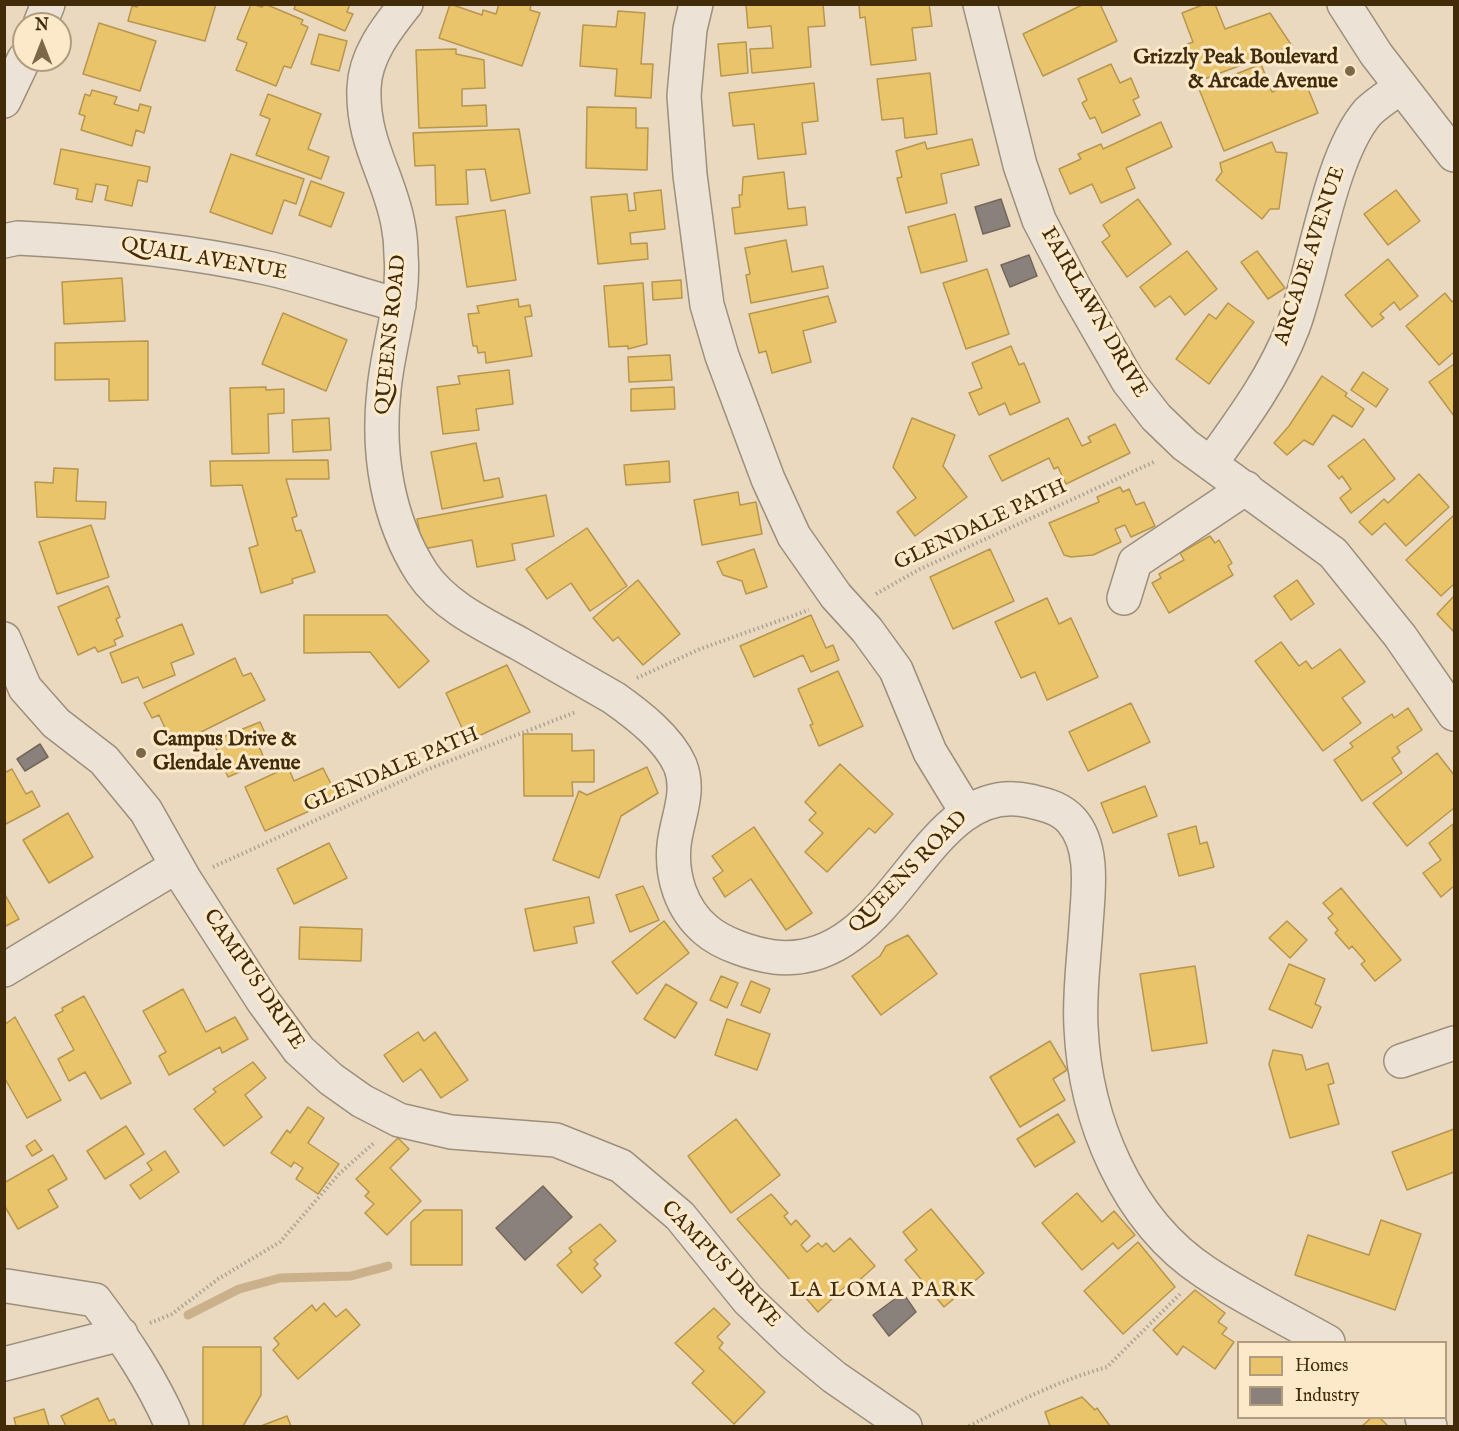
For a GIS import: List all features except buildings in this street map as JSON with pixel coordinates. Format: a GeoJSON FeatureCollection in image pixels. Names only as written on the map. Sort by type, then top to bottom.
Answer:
{"type":"FeatureCollection","features":[{"type":"Feature","properties":{"kind":"street","name":"QUEENS ROAD"},"geometry":{"type":"LineString","coordinates":[[406,4],[382,34],[371,59],[364,86],[365,114],[370,142],[398,222],[402,259],[399,305],[384,390],[382,464],[398,526],[423,574],[442,596],[465,614],[624,689],[634,712],[670,749],[680,766],[685,784],[674,846],[678,893],[705,930],[752,954],[782,957],[814,954],[837,944],[861,929],[935,842],[966,811],[986,802],[1017,798],[1055,807],[1071,819],[1084,841],[1088,880],[1081,1026],[1087,1076],[1100,1126],[1120,1178],[1161,1235],[1203,1271],[1326,1341]]}},
{"type":"Feature","properties":{"kind":"street"},"geometry":{"type":"LineString","coordinates":[[696,4],[690,28],[684,96],[690,175],[708,305],[722,356],[764,468],[794,536],[836,596],[867,630],[896,670],[930,752],[966,811]]}},
{"type":"Feature","properties":{"kind":"street","name":"FAIRLAWN DRIVE"},"geometry":{"type":"LineString","coordinates":[[980,4],[1020,165],[1039,220],[1128,381],[1156,417],[1185,445],[1333,553],[1400,636],[1455,714]]}},
{"type":"Feature","properties":{"kind":"street"},"geometry":{"type":"LineString","coordinates":[[1344,4],[1401,87],[1455,155]]}},
{"type":"Feature","properties":{"kind":"street"},"geometry":{"type":"LineString","coordinates":[[4,101],[18,72]]}},
{"type":"Feature","properties":{"kind":"street","name":"ARCADE AVENUE"},"geometry":{"type":"LineString","coordinates":[[1210,463],[1257,400],[1293,327],[1338,170],[1351,139],[1368,112],[1401,87]]}},
{"type":"Feature","properties":{"kind":"street","name":"QUAIL AVENUE"},"geometry":{"type":"LineString","coordinates":[[4,241],[18,238],[106,242],[184,252],[269,269],[399,305]]}},
{"type":"Feature","properties":{"kind":"street"},"geometry":{"type":"LineString","coordinates":[[1124,598],[1135,562],[1246,488]]}},
{"type":"Feature","properties":{"kind":"street","name":"CAMPUS DRIVE"},"geometry":{"type":"LineString","coordinates":[[4,639],[25,688],[56,723],[104,760],[146,811],[181,873],[263,1001],[299,1050],[354,1095],[399,1120],[451,1132],[556,1140],[621,1166],[680,1216],[748,1300],[793,1343],[834,1377],[905,1426]]}},
{"type":"Feature","properties":{"kind":"street"},"geometry":{"type":"LineString","coordinates":[[4,970],[181,873]]}},
{"type":"Feature","properties":{"kind":"street"},"geometry":{"type":"LineString","coordinates":[[1401,1061],[1455,1043]]}},
{"type":"Feature","properties":{"kind":"street"},"geometry":{"type":"LineString","coordinates":[[8,1286],[95,1300],[121,1334],[157,1391],[172,1426]]}},
{"type":"Feature","properties":{"kind":"street"},"geometry":{"type":"LineString","coordinates":[[4,1364],[121,1334]]}},
{"type":"Feature","properties":{"kind":"path","name":"GLENDALE PATH"},"geometry":{"type":"LineString","coordinates":[[867,630],[877,621],[873,596],[918,570],[1139,470]]}},
{"type":"Feature","properties":{"kind":"path","name":"GLENDALE PATH"},"geometry":{"type":"LineString","coordinates":[[181,873],[624,689],[700,649],[803,613]]}},
{"type":"Feature","properties":{"kind":"path"},"geometry":{"type":"LineString","coordinates":[[121,1334],[172,1314],[218,1279],[280,1242],[339,1174],[399,1120]]}},
{"type":"Feature","properties":{"kind":"path"},"geometry":{"type":"LineString","coordinates":[[969,1426],[1014,1402],[1049,1387],[1087,1375],[1095,1368],[1107,1367],[1203,1271]]}},
{"type":"Feature","properties":{"kind":"waterway"},"geometry":{"type":"LineString","coordinates":[[188,1315],[239,1289],[280,1278],[351,1276],[388,1266]]}},
{"type":"Feature","properties":{"kind":"place","name":"Grizzly Peak Boulevard & Arcade Avenue"},"geometry":{"type":"Point","coordinates":[1350,71]}},
{"type":"Feature","properties":{"kind":"place","name":"Campus Drive & Glendale Avenue"},"geometry":{"type":"Point","coordinates":[141,753]}},
{"type":"Feature","properties":{"kind":"district","name":"LA LOMA PARK"},"geometry":{"type":"Point","coordinates":[883,1291]}}]}
